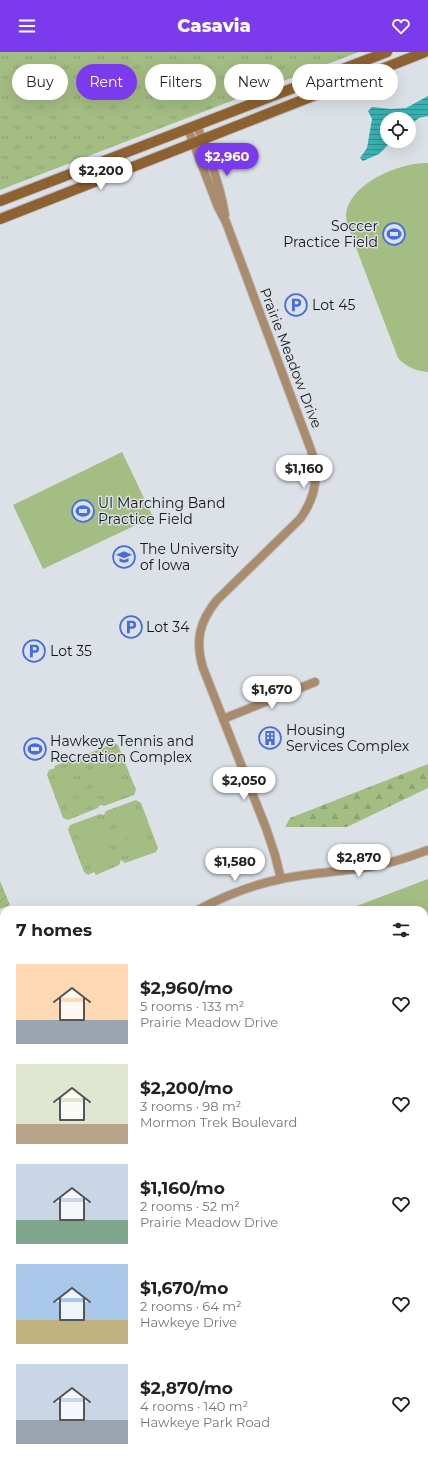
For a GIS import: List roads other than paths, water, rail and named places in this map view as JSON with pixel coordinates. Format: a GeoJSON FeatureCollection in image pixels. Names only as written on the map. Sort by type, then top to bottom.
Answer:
{"type":"FeatureCollection","features":[{"type":"Feature","properties":{"kind":"main road"},"geometry":{"type":"LineString","coordinates":[[0,202],[386,52]]}},
{"type":"Feature","properties":{"kind":"main road"},"geometry":{"type":"LineString","coordinates":[[0,219],[425,52]]}},
{"type":"Feature","properties":{"kind":"street","name":"Prairie Meadow Drive"},"geometry":{"type":"LineString","coordinates":[[193,127],[218,207],[226,222],[312,450],[316,466],[317,479],[313,497],[303,514],[217,600],[206,615],[199,634],[200,658],[222,719],[268,835],[281,879]]}},
{"type":"Feature","properties":{"kind":"street"},"geometry":{"type":"LineString","coordinates":[[222,719],[315,682]]}},
{"type":"Feature","properties":{"kind":"street"},"geometry":{"type":"LineString","coordinates":[[207,906],[246,889],[281,879],[391,863],[428,850]]}},
{"type":"Feature","properties":{"kind":"water"},"geometry":{"type":"Polygon","coordinates":[[[428,96],[428,116],[419,118],[416,120],[416,112],[380,112],[380,148],[385,148],[379,154],[363,161],[360,158],[367,148],[372,119],[368,111],[372,107],[391,109],[406,108],[428,96]]]}},
{"type":"Feature","properties":{"kind":"place","name":"Soccer Practice Field"},"geometry":{"type":"Point","coordinates":[394,234]}},
{"type":"Feature","properties":{"kind":"place","name":"Lot 45"},"geometry":{"type":"Point","coordinates":[296,305]}},
{"type":"Feature","properties":{"kind":"place","name":"UI Marching Band Practice Field"},"geometry":{"type":"Point","coordinates":[83,511]}},
{"type":"Feature","properties":{"kind":"place","name":"The University of Iowa"},"geometry":{"type":"Point","coordinates":[124,557]}},
{"type":"Feature","properties":{"kind":"place","name":"Lot 34"},"geometry":{"type":"Point","coordinates":[131,627]}},
{"type":"Feature","properties":{"kind":"place","name":"Lot 35"},"geometry":{"type":"Point","coordinates":[34,651]}},
{"type":"Feature","properties":{"kind":"place","name":"Housing Services Complex"},"geometry":{"type":"Point","coordinates":[270,738]}},
{"type":"Feature","properties":{"kind":"place","name":"Hawkeye Tennis and Recreation Complex"},"geometry":{"type":"Point","coordinates":[35,749]}}]}
